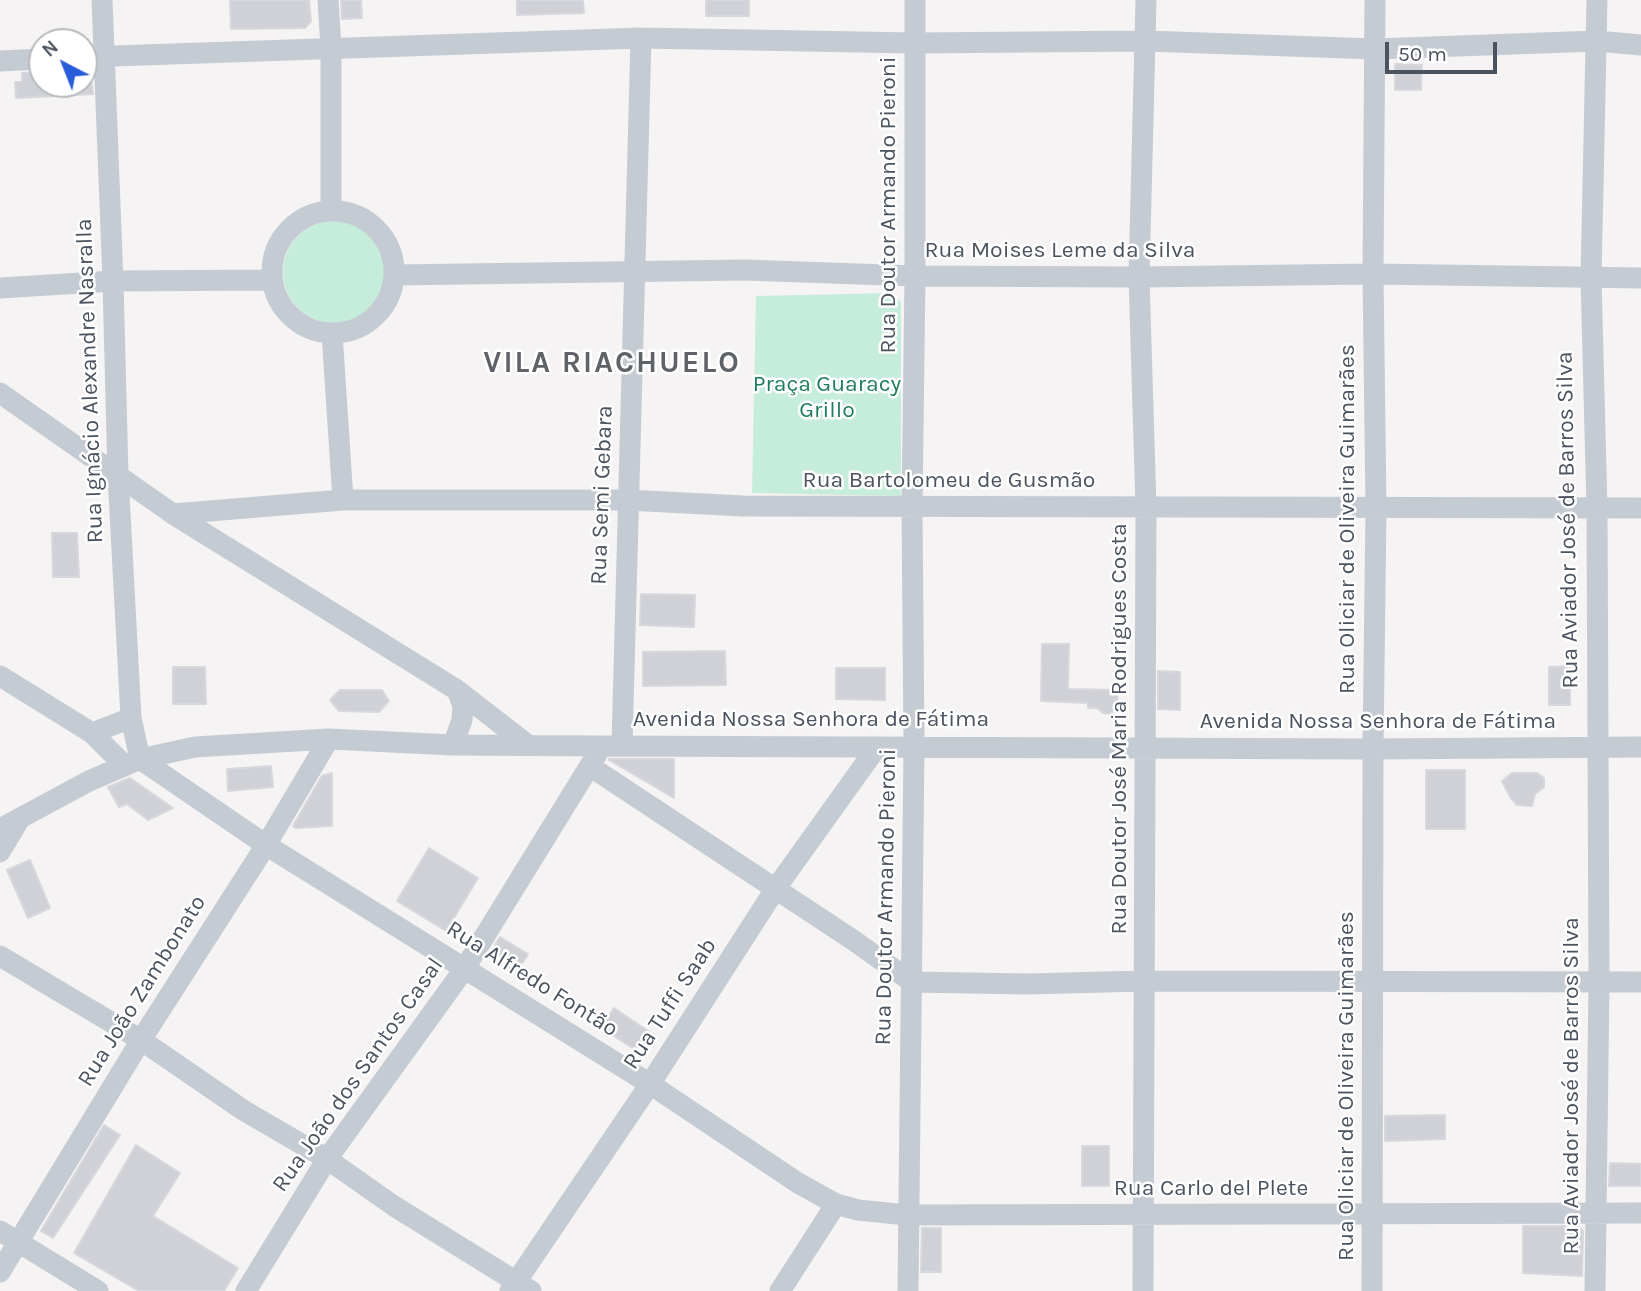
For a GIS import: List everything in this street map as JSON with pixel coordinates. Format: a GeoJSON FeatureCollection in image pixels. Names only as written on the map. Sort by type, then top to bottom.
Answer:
{"type":"FeatureCollection","features":[{"type":"Feature","properties":{"kind":"street","name":"Rua Ignácio Alexandre Nasralla"},"geometry":{"type":"LineString","coordinates":[[98,28],[102,0]]}},
{"type":"Feature","properties":{"kind":"street"},"geometry":{"type":"LineString","coordinates":[[328,0],[331,47],[331,210]]}},
{"type":"Feature","properties":{"kind":"street","name":"Rua Doutor Armando Pieroni"},"geometry":{"type":"LineString","coordinates":[[908,1291],[914,746],[912,507],[915,0]]}},
{"type":"Feature","properties":{"kind":"street","name":"Rua Doutor José Maria Rodrigues Costa"},"geometry":{"type":"LineString","coordinates":[[1143,1291],[1146,507],[1139,277],[1146,0]]}},
{"type":"Feature","properties":{"kind":"street","name":"Rua Oliciar de Oliveira Guimarães"},"geometry":{"type":"LineString","coordinates":[[1372,1291],[1376,509],[1373,274],[1375,0]]}},
{"type":"Feature","properties":{"kind":"street","name":"Rua Aviador José de Barros Silva"},"geometry":{"type":"LineString","coordinates":[[1595,1291],[1599,982],[1597,508],[1591,278],[1597,0]]}},
{"type":"Feature","properties":{"kind":"street"},"geometry":{"type":"LineString","coordinates":[[98,56],[641,38],[914,43],[1146,41],[1376,50],[1597,41],[1641,45]]}},
{"type":"Feature","properties":{"kind":"street","name":"Rua Semi Gebara"},"geometry":{"type":"LineString","coordinates":[[622,744],[641,38]]}},
{"type":"Feature","properties":{"kind":"street"},"geometry":{"type":"LineString","coordinates":[[0,61],[28,60]]}},
{"type":"Feature","properties":{"kind":"street","name":"Rua Ignácio Alexandre Nasralla"},"geometry":{"type":"LineString","coordinates":[[98,98],[113,281],[118,475],[132,762]]}},
{"type":"Feature","properties":{"kind":"street"},"geometry":{"type":"LineString","coordinates":[[331,210],[356,215],[377,228],[390,250],[394,275],[392,288],[379,312],[358,327],[332,333],[308,328],[288,314],[272,281],[274,256],[286,233],[306,217],[331,210]]}},
{"type":"Feature","properties":{"kind":"street","name":"Rua Moises Leme da Silva"},"geometry":{"type":"LineString","coordinates":[[394,275],[745,270],[915,276],[1373,274],[1641,278]]}},
{"type":"Feature","properties":{"kind":"street"},"geometry":{"type":"LineString","coordinates":[[0,288],[113,281],[272,281]]}},
{"type":"Feature","properties":{"kind":"street"},"geometry":{"type":"LineString","coordinates":[[332,333],[343,500]]}},
{"type":"Feature","properties":{"kind":"street"},"geometry":{"type":"LineString","coordinates":[[0,394],[173,514],[457,690],[528,745]]}},
{"type":"Feature","properties":{"kind":"street","name":"Rua Bartolomeu de Gusmão"},"geometry":{"type":"LineString","coordinates":[[173,514],[343,500],[627,500],[743,506],[1641,508]]}},
{"type":"Feature","properties":{"kind":"street","name":"Rua Bartolomeu de Gusmão"},"geometry":{"type":"LineString","coordinates":[[209,537],[213,529],[224,521],[257,508]]}},
{"type":"Feature","properties":{"kind":"street","name":"Rua Alfredo Fontão"},"geometry":{"type":"LineString","coordinates":[[0,676],[92,733],[132,762],[650,1084],[797,1183],[836,1204],[907,1215]]}},
{"type":"Feature","properties":{"kind":"street"},"geometry":{"type":"LineString","coordinates":[[453,745],[462,720],[463,706],[457,690]]}},
{"type":"Feature","properties":{"kind":"street"},"geometry":{"type":"LineString","coordinates":[[92,733],[131,718]]}},
{"type":"Feature","properties":{"kind":"street","name":"Avenida Nossa Senhora de Fátima"},"geometry":{"type":"LineString","coordinates":[[9,824],[89,781],[132,762],[195,747],[329,739],[453,745],[601,746],[1373,749],[1641,747]]}},
{"type":"Feature","properties":{"kind":"street","name":"Rua João Zambonato"},"geometry":{"type":"LineString","coordinates":[[0,1272],[329,739]]}},
{"type":"Feature","properties":{"kind":"street","name":"Rua João dos Santos Casal"},"geometry":{"type":"LineString","coordinates":[[246,1291],[327,1159],[465,968],[591,767],[601,746]]}},
{"type":"Feature","properties":{"kind":"street","name":"Rua Tuffi Saab"},"geometry":{"type":"LineString","coordinates":[[519,1288],[776,888],[877,747]]}},
{"type":"Feature","properties":{"kind":"street"},"geometry":{"type":"LineString","coordinates":[[591,767],[776,888],[912,982],[1641,982]]}},
{"type":"Feature","properties":{"kind":"street"},"geometry":{"type":"LineString","coordinates":[[0,852],[9,824]]}},
{"type":"Feature","properties":{"kind":"street"},"geometry":{"type":"LineString","coordinates":[[0,956],[141,1040],[243,1110],[327,1159],[519,1288]]}},
{"type":"Feature","properties":{"kind":"street"},"geometry":{"type":"LineString","coordinates":[[780,1291],[836,1204]]}},
{"type":"Feature","properties":{"kind":"street","name":"Rua Carlo del Plete"},"geometry":{"type":"LineString","coordinates":[[907,1215],[1641,1213]]}},
{"type":"Feature","properties":{"kind":"street"},"geometry":{"type":"LineString","coordinates":[[0,1231],[99,1291]]}},
{"type":"Feature","properties":{"kind":"green space"},"geometry":{"type":"Polygon","coordinates":[[[334,221],[354,225],[370,236],[381,252],[385,272],[381,292],[370,308],[354,319],[334,323],[314,319],[298,308],[287,292],[283,272],[287,252],[298,236],[314,225],[334,221]]]}},
{"type":"Feature","properties":{"kind":"green space","name":"Praça Guaracy Grillo"},"geometry":{"type":"Polygon","coordinates":[[[892,293],[901,302],[901,496],[752,493],[756,296],[892,293]]]}},
{"type":"Feature","properties":{"kind":"building"},"geometry":{"type":"Polygon","coordinates":[[[230,0],[309,0],[311,21],[305,28],[231,29],[230,0]]]}},
{"type":"Feature","properties":{"kind":"building"},"geometry":{"type":"Polygon","coordinates":[[[341,0],[361,0],[362,18],[342,19],[341,0]]]}},
{"type":"Feature","properties":{"kind":"building"},"geometry":{"type":"Polygon","coordinates":[[[517,0],[583,0],[584,13],[517,15],[517,0]]]}},
{"type":"Feature","properties":{"kind":"building"},"geometry":{"type":"Polygon","coordinates":[[[706,0],[749,0],[749,16],[706,16],[706,0]]]}},
{"type":"Feature","properties":{"kind":"building"},"geometry":{"type":"Polygon","coordinates":[[[1395,64],[1422,65],[1421,90],[1395,90],[1395,64]]]}},
{"type":"Feature","properties":{"kind":"building"},"geometry":{"type":"Polygon","coordinates":[[[22,73],[28,73],[28,97],[16,98],[15,82],[22,82],[22,73]]]}},
{"type":"Feature","properties":{"kind":"building"},"geometry":{"type":"Polygon","coordinates":[[[52,533],[77,533],[79,577],[53,577],[52,533]]]}},
{"type":"Feature","properties":{"kind":"building"},"geometry":{"type":"Polygon","coordinates":[[[641,594],[695,595],[694,627],[640,625],[641,594]]]}},
{"type":"Feature","properties":{"kind":"building"},"geometry":{"type":"Polygon","coordinates":[[[1042,644],[1069,644],[1068,689],[1118,690],[1117,708],[1110,714],[1097,708],[1088,708],[1088,703],[1041,701],[1042,644]]]}},
{"type":"Feature","properties":{"kind":"building"},"geometry":{"type":"Polygon","coordinates":[[[725,651],[726,685],[643,686],[643,652],[725,651]]]}},
{"type":"Feature","properties":{"kind":"building"},"geometry":{"type":"Polygon","coordinates":[[[1570,666],[1570,705],[1549,705],[1549,667],[1570,666]]]}},
{"type":"Feature","properties":{"kind":"building"},"geometry":{"type":"Polygon","coordinates":[[[173,667],[205,667],[206,704],[173,704],[173,667]]]}},
{"type":"Feature","properties":{"kind":"building"},"geometry":{"type":"Polygon","coordinates":[[[836,668],[885,668],[885,700],[836,699],[836,668]]]}},
{"type":"Feature","properties":{"kind":"building"},"geometry":{"type":"Polygon","coordinates":[[[1158,671],[1180,672],[1180,710],[1158,709],[1158,671]]]}},
{"type":"Feature","properties":{"kind":"building"},"geometry":{"type":"Polygon","coordinates":[[[340,690],[382,690],[389,701],[379,712],[339,711],[330,700],[340,690]]]}},
{"type":"Feature","properties":{"kind":"building"},"geometry":{"type":"Polygon","coordinates":[[[674,759],[674,798],[609,760],[674,759]]]}},
{"type":"Feature","properties":{"kind":"building"},"geometry":{"type":"Polygon","coordinates":[[[271,766],[273,787],[228,791],[227,769],[271,766]]]}},
{"type":"Feature","properties":{"kind":"building"},"geometry":{"type":"Polygon","coordinates":[[[1426,770],[1465,770],[1465,829],[1426,829],[1426,770]]]}},
{"type":"Feature","properties":{"kind":"building"},"geometry":{"type":"Polygon","coordinates":[[[332,773],[332,826],[293,826],[322,776],[332,773]]]}},
{"type":"Feature","properties":{"kind":"building"},"geometry":{"type":"Polygon","coordinates":[[[1512,773],[1537,773],[1544,778],[1544,787],[1535,794],[1532,806],[1517,805],[1510,797],[1502,781],[1512,773]]]}},
{"type":"Feature","properties":{"kind":"building"},"geometry":{"type":"Polygon","coordinates":[[[130,778],[173,808],[148,820],[127,804],[119,807],[108,787],[130,778]]]}},
{"type":"Feature","properties":{"kind":"building"},"geometry":{"type":"Polygon","coordinates":[[[429,848],[478,878],[446,931],[397,901],[429,848]]]}},
{"type":"Feature","properties":{"kind":"building"},"geometry":{"type":"Polygon","coordinates":[[[30,860],[50,908],[28,918],[7,870],[30,860]]]}},
{"type":"Feature","properties":{"kind":"building"},"geometry":{"type":"Polygon","coordinates":[[[500,937],[528,954],[516,973],[488,956],[500,937]]]}},
{"type":"Feature","properties":{"kind":"building"},"geometry":{"type":"Polygon","coordinates":[[[614,1008],[654,1035],[648,1046],[641,1042],[636,1050],[601,1028],[614,1008]]]}},
{"type":"Feature","properties":{"kind":"building"},"geometry":{"type":"Polygon","coordinates":[[[1445,1115],[1445,1139],[1385,1141],[1385,1116],[1445,1115]]]}},
{"type":"Feature","properties":{"kind":"building"},"geometry":{"type":"Polygon","coordinates":[[[104,1125],[120,1135],[53,1238],[41,1231],[104,1125]]]}},
{"type":"Feature","properties":{"kind":"building"},"geometry":{"type":"Polygon","coordinates":[[[136,1145],[180,1173],[153,1216],[238,1268],[224,1291],[139,1291],[74,1253],[136,1145]]]}},
{"type":"Feature","properties":{"kind":"building"},"geometry":{"type":"Polygon","coordinates":[[[1082,1146],[1109,1146],[1109,1186],[1082,1186],[1082,1146]]]}},
{"type":"Feature","properties":{"kind":"building"},"geometry":{"type":"Polygon","coordinates":[[[1610,1163],[1641,1164],[1641,1186],[1609,1186],[1610,1163]]]}},
{"type":"Feature","properties":{"kind":"building"},"geometry":{"type":"Polygon","coordinates":[[[1523,1226],[1578,1226],[1583,1231],[1582,1276],[1523,1273],[1523,1226]]]}},
{"type":"Feature","properties":{"kind":"building"},"geometry":{"type":"Polygon","coordinates":[[[922,1228],[941,1228],[941,1272],[921,1272],[922,1228]]]}},
{"type":"Feature","properties":{"kind":"district","name":"VILA RIACHUELO"},"geometry":{"type":"Point","coordinates":[612,363]}}]}
